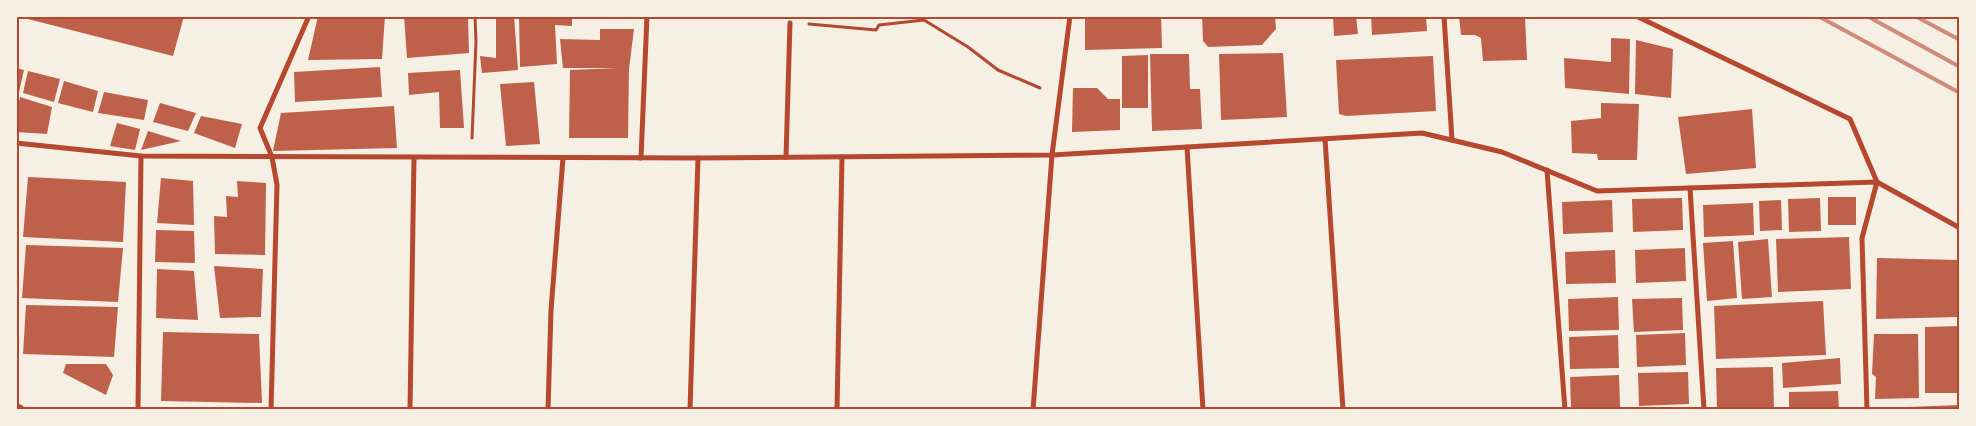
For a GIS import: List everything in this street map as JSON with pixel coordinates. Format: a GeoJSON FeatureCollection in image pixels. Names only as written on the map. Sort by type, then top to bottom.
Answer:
{"type":"FeatureCollection","features":[{"type":"Feature","properties":{"kind":"main road"},"geometry":{"type":"LineString","coordinates":[[16,408],[20,410]]}},
{"type":"Feature","properties":{"kind":"street"},"geometry":{"type":"LineString","coordinates":[[271,410],[277,185],[272,157],[260,128],[309,16]]}},
{"type":"Feature","properties":{"kind":"street"},"geometry":{"type":"LineString","coordinates":[[641,158],[646,16]]}},
{"type":"Feature","properties":{"kind":"street"},"geometry":{"type":"LineString","coordinates":[[1033,410],[1052,154],[1070,16]]}},
{"type":"Feature","properties":{"kind":"street"},"geometry":{"type":"LineString","coordinates":[[1444,16],[1452,140]]}},
{"type":"Feature","properties":{"kind":"street"},"geometry":{"type":"LineString","coordinates":[[1636,16],[1850,119],[1877,182],[1862,238],[1867,410]]}},
{"type":"Feature","properties":{"kind":"street"},"geometry":{"type":"LineString","coordinates":[[786,157],[790,23]]}},
{"type":"Feature","properties":{"kind":"street"},"geometry":{"type":"LineString","coordinates":[[16,142],[141,156],[698,158],[1052,154],[1422,133],[1502,152],[1597,191],[1877,182],[1960,228]]}},
{"type":"Feature","properties":{"kind":"street"},"geometry":{"type":"LineString","coordinates":[[1325,139],[1343,410]]}},
{"type":"Feature","properties":{"kind":"street"},"geometry":{"type":"LineString","coordinates":[[1187,146],[1203,410]]}},
{"type":"Feature","properties":{"kind":"street"},"geometry":{"type":"LineString","coordinates":[[138,410],[141,156]]}},
{"type":"Feature","properties":{"kind":"street"},"geometry":{"type":"LineString","coordinates":[[836,410],[842,157]]}},
{"type":"Feature","properties":{"kind":"street"},"geometry":{"type":"LineString","coordinates":[[410,410],[414,158]]}},
{"type":"Feature","properties":{"kind":"street"},"geometry":{"type":"LineString","coordinates":[[548,410],[551,310],[563,158]]}},
{"type":"Feature","properties":{"kind":"street"},"geometry":{"type":"LineString","coordinates":[[690,410],[698,158]]}},
{"type":"Feature","properties":{"kind":"street"},"geometry":{"type":"LineString","coordinates":[[1547,170],[1565,410]]}},
{"type":"Feature","properties":{"kind":"street"},"geometry":{"type":"LineString","coordinates":[[1690,188],[1704,410]]}},
{"type":"Feature","properties":{"kind":"path"},"geometry":{"type":"LineString","coordinates":[[471,158],[476,42],[475,16]]}},
{"type":"Feature","properties":{"kind":"path"},"geometry":{"type":"LineString","coordinates":[[821,26],[876,30],[879,25],[925,18],[998,70],[1033,86],[1060,94]]}},
{"type":"Feature","properties":{"kind":"building"},"geometry":{"type":"Polygon","coordinates":[[[16,16],[184,16],[173,56],[16,16]]]}},
{"type":"Feature","properties":{"kind":"building"},"geometry":{"type":"Polygon","coordinates":[[[318,16],[385,16],[382,59],[308,60],[318,16]]]}},
{"type":"Feature","properties":{"kind":"building"},"geometry":{"type":"Polygon","coordinates":[[[404,16],[468,16],[469,53],[407,58],[404,16]]]}},
{"type":"Feature","properties":{"kind":"building"},"geometry":{"type":"Polygon","coordinates":[[[496,16],[514,16],[518,70],[482,73],[480,56],[496,58],[496,16]]]}},
{"type":"Feature","properties":{"kind":"building"},"geometry":{"type":"Polygon","coordinates":[[[519,16],[572,16],[572,26],[555,25],[557,64],[520,67],[519,16]]]}},
{"type":"Feature","properties":{"kind":"building"},"geometry":{"type":"Polygon","coordinates":[[[1085,16],[1161,16],[1162,48],[1085,50],[1085,16]]]}},
{"type":"Feature","properties":{"kind":"building"},"geometry":{"type":"Polygon","coordinates":[[[1202,16],[1275,16],[1276,29],[1262,45],[1208,47],[1203,41],[1202,16]]]}},
{"type":"Feature","properties":{"kind":"building"},"geometry":{"type":"Polygon","coordinates":[[[1333,16],[1356,16],[1358,34],[1334,36],[1333,16]]]}},
{"type":"Feature","properties":{"kind":"building"},"geometry":{"type":"Polygon","coordinates":[[[1371,16],[1426,16],[1427,31],[1372,35],[1371,16]]]}},
{"type":"Feature","properties":{"kind":"building"},"geometry":{"type":"Polygon","coordinates":[[[1459,16],[1525,16],[1527,60],[1483,61],[1481,38],[1475,35],[1461,35],[1459,16]]]}},
{"type":"Feature","properties":{"kind":"building"},"geometry":{"type":"Polygon","coordinates":[[[600,29],[634,29],[629,69],[628,138],[569,138],[570,70],[618,68],[563,68],[560,39],[600,40],[600,29]]]}},
{"type":"Feature","properties":{"kind":"building"},"geometry":{"type":"Polygon","coordinates":[[[1611,38],[1630,39],[1629,94],[1565,88],[1564,58],[1611,62],[1611,38]]]}},
{"type":"Feature","properties":{"kind":"building"},"geometry":{"type":"Polygon","coordinates":[[[1636,40],[1673,49],[1671,98],[1635,94],[1636,40]]]}},
{"type":"Feature","properties":{"kind":"building"},"geometry":{"type":"Polygon","coordinates":[[[1283,53],[1287,117],[1221,120],[1219,54],[1283,53]]]}},
{"type":"Feature","properties":{"kind":"building"},"geometry":{"type":"Polygon","coordinates":[[[1150,54],[1189,54],[1190,89],[1200,89],[1202,129],[1152,131],[1150,54]]]}},
{"type":"Feature","properties":{"kind":"building"},"geometry":{"type":"Polygon","coordinates":[[[1148,55],[1148,108],[1122,108],[1122,56],[1148,55]]]}},
{"type":"Feature","properties":{"kind":"building"},"geometry":{"type":"Polygon","coordinates":[[[1433,56],[1436,111],[1346,116],[1339,114],[1336,60],[1433,56]]]}},
{"type":"Feature","properties":{"kind":"building"},"geometry":{"type":"Polygon","coordinates":[[[380,67],[382,97],[295,102],[294,72],[380,67]]]}},
{"type":"Feature","properties":{"kind":"building"},"geometry":{"type":"Polygon","coordinates":[[[16,68],[24,70],[19,92],[16,92],[16,68]]]}},
{"type":"Feature","properties":{"kind":"building"},"geometry":{"type":"Polygon","coordinates":[[[460,70],[464,128],[440,128],[439,92],[409,95],[408,73],[460,70]]]}},
{"type":"Feature","properties":{"kind":"building"},"geometry":{"type":"Polygon","coordinates":[[[28,71],[60,79],[54,102],[23,93],[28,71]]]}},
{"type":"Feature","properties":{"kind":"building"},"geometry":{"type":"Polygon","coordinates":[[[64,81],[98,91],[93,112],[58,103],[64,81]]]}},
{"type":"Feature","properties":{"kind":"building"},"geometry":{"type":"Polygon","coordinates":[[[534,82],[540,144],[506,146],[500,84],[534,82]]]}},
{"type":"Feature","properties":{"kind":"building"},"geometry":{"type":"Polygon","coordinates":[[[1073,88],[1097,88],[1108,99],[1120,99],[1120,130],[1072,132],[1073,88]]]}},
{"type":"Feature","properties":{"kind":"building"},"geometry":{"type":"Polygon","coordinates":[[[104,92],[148,100],[144,120],[98,113],[104,92]]]}},
{"type":"Feature","properties":{"kind":"building"},"geometry":{"type":"Polygon","coordinates":[[[20,97],[52,107],[47,134],[16,132],[16,115],[20,97]]]}},
{"type":"Feature","properties":{"kind":"building"},"geometry":{"type":"Polygon","coordinates":[[[160,103],[196,113],[188,131],[153,122],[160,103]]]}},
{"type":"Feature","properties":{"kind":"building"},"geometry":{"type":"Polygon","coordinates":[[[1601,103],[1639,104],[1637,160],[1598,160],[1597,154],[1572,153],[1571,121],[1601,118],[1601,103]]]}},
{"type":"Feature","properties":{"kind":"building"},"geometry":{"type":"Polygon","coordinates":[[[394,106],[397,148],[273,151],[281,113],[394,106]]]}},
{"type":"Feature","properties":{"kind":"building"},"geometry":{"type":"Polygon","coordinates":[[[1752,109],[1756,168],[1686,174],[1678,117],[1752,109]]]}},
{"type":"Feature","properties":{"kind":"building"},"geometry":{"type":"Polygon","coordinates":[[[201,116],[242,124],[235,148],[194,133],[201,116]]]}},
{"type":"Feature","properties":{"kind":"building"},"geometry":{"type":"Polygon","coordinates":[[[117,123],[140,129],[135,150],[110,146],[117,123]]]}},
{"type":"Feature","properties":{"kind":"building"},"geometry":{"type":"Polygon","coordinates":[[[148,131],[181,141],[141,150],[148,131]]]}},
{"type":"Feature","properties":{"kind":"building"},"geometry":{"type":"Polygon","coordinates":[[[28,177],[126,182],[123,242],[23,237],[28,177]]]}},
{"type":"Feature","properties":{"kind":"building"},"geometry":{"type":"Polygon","coordinates":[[[161,178],[193,181],[194,225],[157,223],[161,178]]]}},
{"type":"Feature","properties":{"kind":"building"},"geometry":{"type":"Polygon","coordinates":[[[237,181],[266,183],[265,255],[215,254],[214,216],[227,217],[226,196],[238,197],[237,181]]]}},
{"type":"Feature","properties":{"kind":"building"},"geometry":{"type":"Polygon","coordinates":[[[1828,197],[1856,197],[1856,225],[1828,225],[1828,197]]]}},
{"type":"Feature","properties":{"kind":"building"},"geometry":{"type":"Polygon","coordinates":[[[1682,198],[1683,230],[1633,232],[1632,199],[1682,198]]]}},
{"type":"Feature","properties":{"kind":"building"},"geometry":{"type":"Polygon","coordinates":[[[1820,198],[1821,231],[1789,232],[1788,199],[1820,198]]]}},
{"type":"Feature","properties":{"kind":"building"},"geometry":{"type":"Polygon","coordinates":[[[1612,200],[1613,232],[1563,234],[1562,202],[1612,200]]]}},
{"type":"Feature","properties":{"kind":"building"},"geometry":{"type":"Polygon","coordinates":[[[1781,200],[1782,230],[1760,231],[1759,201],[1781,200]]]}},
{"type":"Feature","properties":{"kind":"building"},"geometry":{"type":"Polygon","coordinates":[[[1753,203],[1754,235],[1704,237],[1703,205],[1753,203]]]}},
{"type":"Feature","properties":{"kind":"building"},"geometry":{"type":"Polygon","coordinates":[[[156,230],[194,231],[195,263],[155,262],[156,230]]]}},
{"type":"Feature","properties":{"kind":"building"},"geometry":{"type":"Polygon","coordinates":[[[1849,237],[1851,289],[1778,292],[1776,239],[1849,237]]]}},
{"type":"Feature","properties":{"kind":"building"},"geometry":{"type":"Polygon","coordinates":[[[1768,239],[1772,297],[1742,299],[1738,242],[1768,239]]]}},
{"type":"Feature","properties":{"kind":"building"},"geometry":{"type":"Polygon","coordinates":[[[1733,241],[1737,298],[1707,301],[1703,243],[1733,241]]]}},
{"type":"Feature","properties":{"kind":"building"},"geometry":{"type":"Polygon","coordinates":[[[26,245],[123,248],[118,302],[22,298],[26,245]]]}},
{"type":"Feature","properties":{"kind":"building"},"geometry":{"type":"Polygon","coordinates":[[[1685,248],[1686,281],[1636,283],[1635,250],[1685,248]]]}},
{"type":"Feature","properties":{"kind":"building"},"geometry":{"type":"Polygon","coordinates":[[[1615,250],[1616,283],[1566,284],[1565,252],[1615,250]]]}},
{"type":"Feature","properties":{"kind":"building"},"geometry":{"type":"Polygon","coordinates":[[[1877,258],[1960,260],[1960,317],[1876,319],[1877,258]]]}},
{"type":"Feature","properties":{"kind":"building"},"geometry":{"type":"Polygon","coordinates":[[[214,266],[263,269],[261,317],[220,318],[214,266]]]}},
{"type":"Feature","properties":{"kind":"building"},"geometry":{"type":"Polygon","coordinates":[[[157,269],[194,271],[198,320],[156,318],[157,269]]]}},
{"type":"Feature","properties":{"kind":"building"},"geometry":{"type":"Polygon","coordinates":[[[1618,297],[1619,330],[1569,331],[1568,299],[1618,297]]]}},
{"type":"Feature","properties":{"kind":"building"},"geometry":{"type":"Polygon","coordinates":[[[1682,298],[1683,330],[1634,332],[1632,299],[1682,298]]]}},
{"type":"Feature","properties":{"kind":"building"},"geometry":{"type":"Polygon","coordinates":[[[1823,301],[1826,355],[1716,359],[1714,306],[1823,301]]]}},
{"type":"Feature","properties":{"kind":"building"},"geometry":{"type":"Polygon","coordinates":[[[26,305],[118,307],[114,357],[23,354],[26,305]]]}},
{"type":"Feature","properties":{"kind":"building"},"geometry":{"type":"Polygon","coordinates":[[[1960,326],[1960,393],[1925,393],[1925,327],[1960,326]]]}},
{"type":"Feature","properties":{"kind":"building"},"geometry":{"type":"Polygon","coordinates":[[[163,332],[259,334],[262,403],[161,401],[163,332]]]}},
{"type":"Feature","properties":{"kind":"building"},"geometry":{"type":"Polygon","coordinates":[[[1685,333],[1686,365],[1637,367],[1636,335],[1685,333]]]}},
{"type":"Feature","properties":{"kind":"building"},"geometry":{"type":"Polygon","coordinates":[[[1874,334],[1918,334],[1919,398],[1875,399],[1876,377],[1872,374],[1874,334]]]}},
{"type":"Feature","properties":{"kind":"building"},"geometry":{"type":"Polygon","coordinates":[[[1618,335],[1619,368],[1570,369],[1569,337],[1618,335]]]}},
{"type":"Feature","properties":{"kind":"building"},"geometry":{"type":"Polygon","coordinates":[[[1840,358],[1841,384],[1783,388],[1782,363],[1840,358]]]}},
{"type":"Feature","properties":{"kind":"building"},"geometry":{"type":"Polygon","coordinates":[[[66,364],[106,364],[113,375],[106,395],[63,373],[66,364]]]}},
{"type":"Feature","properties":{"kind":"building"},"geometry":{"type":"Polygon","coordinates":[[[1773,367],[1774,410],[1717,410],[1716,368],[1773,367]]]}},
{"type":"Feature","properties":{"kind":"building"},"geometry":{"type":"Polygon","coordinates":[[[1688,372],[1689,404],[1639,406],[1638,373],[1688,372]]]}},
{"type":"Feature","properties":{"kind":"building"},"geometry":{"type":"Polygon","coordinates":[[[1619,375],[1620,407],[1571,409],[1570,377],[1619,375]]]}},
{"type":"Feature","properties":{"kind":"building"},"geometry":{"type":"Polygon","coordinates":[[[1838,391],[1839,410],[1789,410],[1789,392],[1838,391]]]}},
{"type":"Feature","properties":{"kind":"building"},"geometry":{"type":"Polygon","coordinates":[[[1960,405],[1960,410],[1882,410],[1882,408],[1960,405]]]}},
{"type":"Feature","properties":{"kind":"railway"},"geometry":{"type":"LineString","coordinates":[[1818,16],[1960,93]]}},
{"type":"Feature","properties":{"kind":"railway"},"geometry":{"type":"LineString","coordinates":[[1867,16],[1960,67]]}},
{"type":"Feature","properties":{"kind":"railway"},"geometry":{"type":"LineString","coordinates":[[1915,16],[1960,40]]}}]}
